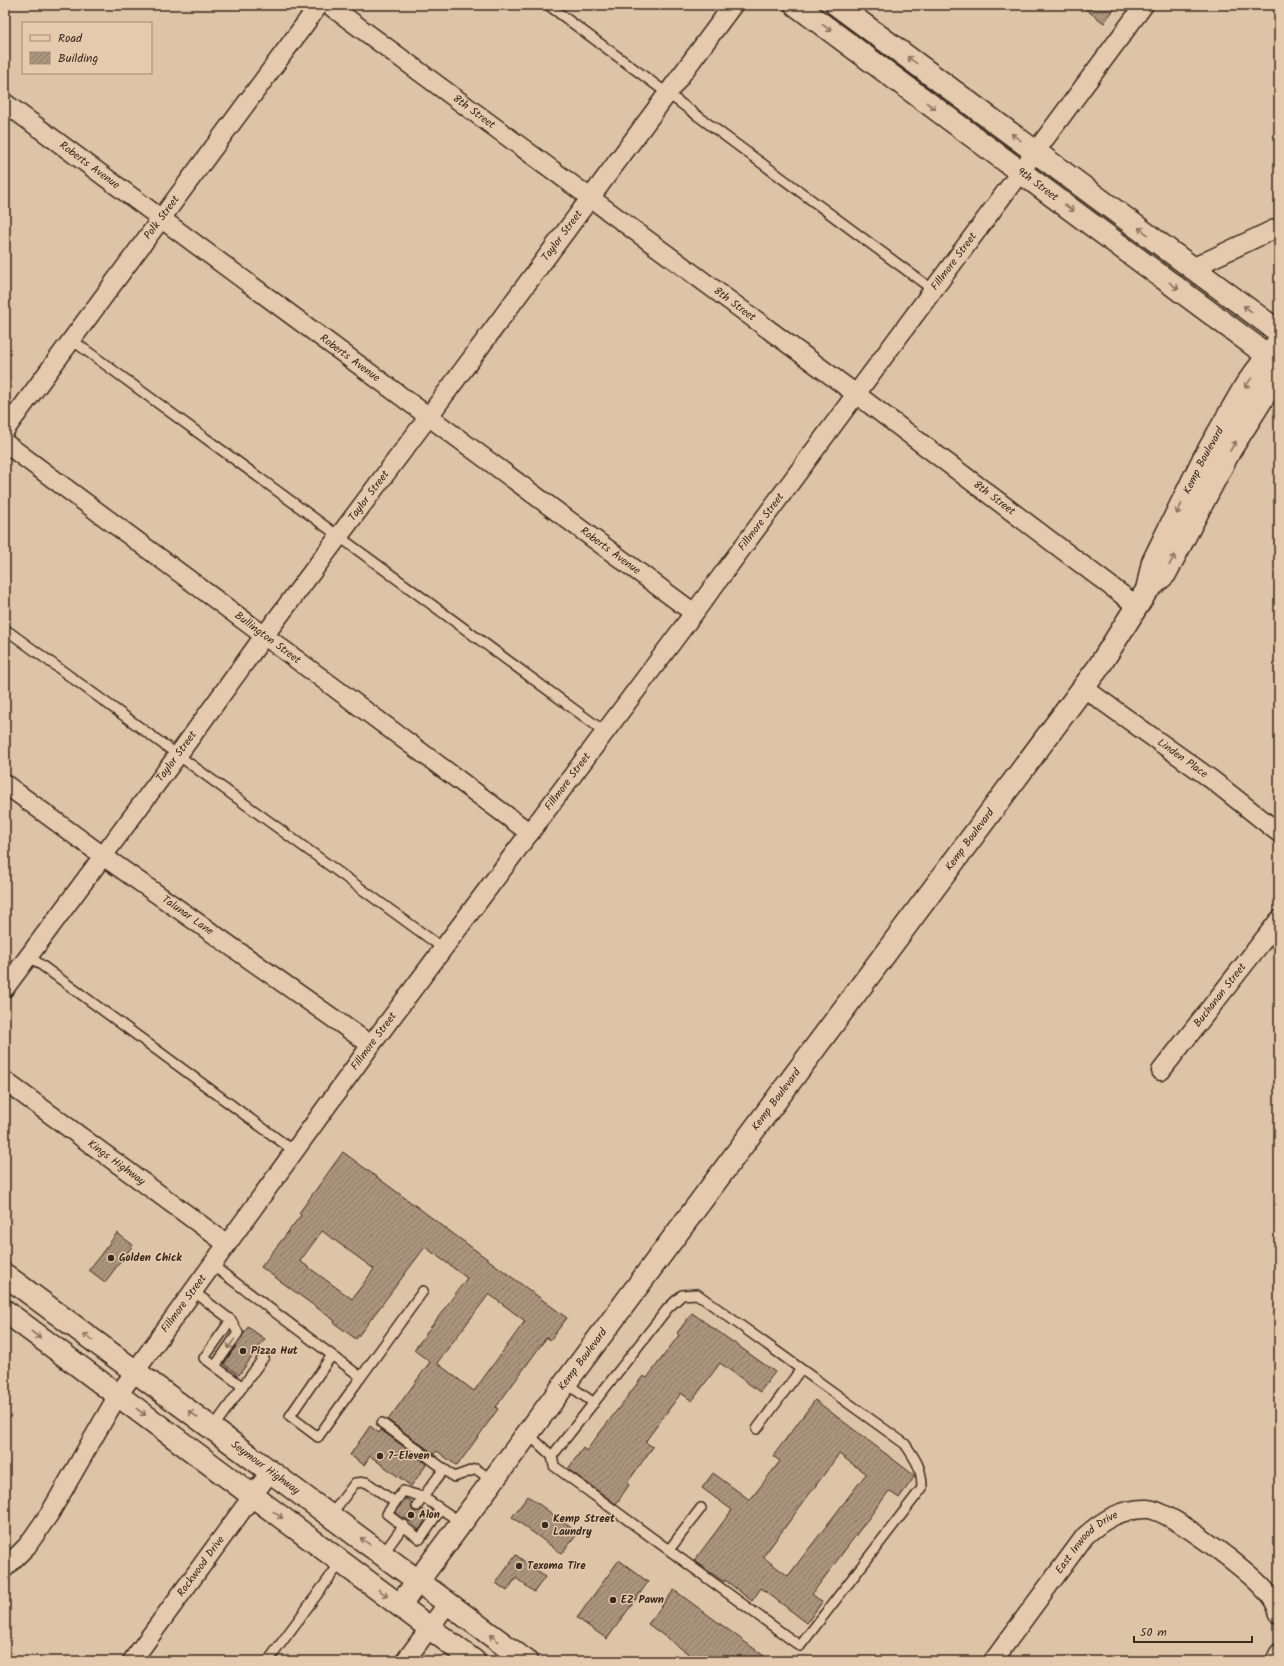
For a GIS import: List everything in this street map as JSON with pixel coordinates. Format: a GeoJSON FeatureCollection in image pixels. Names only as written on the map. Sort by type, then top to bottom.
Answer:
{"type":"FeatureCollection","features":[{"type":"Feature","properties":{"kind":"main road","name":"9th Street"},"geometry":{"type":"LineString","coordinates":[[796,5],[1020,172],[1275,353]]}},
{"type":"Feature","properties":{"kind":"main road"},"geometry":{"type":"LineString","coordinates":[[837,5],[1279,332]]}},
{"type":"Feature","properties":{"kind":"main road","name":"Kemp Boulevard"},"geometry":{"type":"LineString","coordinates":[[1142,598],[1153,562],[1203,460],[1246,385],[1275,353]]}},
{"type":"Feature","properties":{"kind":"main road","name":"Kemp Boulevard"},"geometry":{"type":"LineString","coordinates":[[400,1606],[1084,688],[1142,598],[1165,574],[1230,450],[1269,388],[1279,376]]}},
{"type":"Feature","properties":{"kind":"main road","name":"Seymour Highway"},"geometry":{"type":"LineString","coordinates":[[5,1275],[526,1661]]}},
{"type":"Feature","properties":{"kind":"main road"},"geometry":{"type":"LineString","coordinates":[[5,1311],[474,1661]]}},
{"type":"Feature","properties":{"kind":"street","name":"Polk Street"},"geometry":{"type":"LineString","coordinates":[[5,430],[162,220],[319,5]]}},
{"type":"Feature","properties":{"kind":"street","name":"8th Street"},"geometry":{"type":"LineString","coordinates":[[329,5],[856,394],[1142,598]]}},
{"type":"Feature","properties":{"kind":"street","name":"Taylor Street"},"geometry":{"type":"LineString","coordinates":[[5,988],[178,755],[264,636],[733,5]]}},
{"type":"Feature","properties":{"kind":"street","name":"Fillmore Street"},"geometry":{"type":"LineString","coordinates":[[5,1568],[27,1546],[50,1512],[118,1395],[294,1151],[1144,5]]}},
{"type":"Feature","properties":{"kind":"street","name":"Roberts Avenue"},"geometry":{"type":"LineString","coordinates":[[5,103],[694,613]]}},
{"type":"Feature","properties":{"kind":"street"},"geometry":{"type":"LineString","coordinates":[[1192,268],[1279,227]]}},
{"type":"Feature","properties":{"kind":"street","name":"Bullington Street"},"geometry":{"type":"LineString","coordinates":[[5,443],[530,833]]}},
{"type":"Feature","properties":{"kind":"street","name":"Linden Place"},"geometry":{"type":"LineString","coordinates":[[1084,688],[1211,779],[1279,833]]}},
{"type":"Feature","properties":{"kind":"street","name":"Talunar Lane"},"geometry":{"type":"LineString","coordinates":[[5,784],[103,856],[372,1045]]}},
{"type":"Feature","properties":{"kind":"street","name":"Buchanan Street"},"geometry":{"type":"LineString","coordinates":[[1161,1071],[1279,920]]}},
{"type":"Feature","properties":{"kind":"street","name":"Kings Highway"},"geometry":{"type":"LineString","coordinates":[[5,1081],[227,1244]]}},
{"type":"Feature","properties":{"kind":"street","name":"Rockwood Drive"},"geometry":{"type":"LineString","coordinates":[[132,1661],[270,1472]]}},
{"type":"Feature","properties":{"kind":"street","name":"East Inwood Drive"},"geometry":{"type":"LineString","coordinates":[[993,1661],[1085,1536],[1102,1522],[1116,1514],[1130,1510],[1149,1509],[1169,1516],[1216,1549],[1266,1591],[1279,1614]]}},
{"type":"Feature","properties":{"kind":"street"},"geometry":{"type":"LineString","coordinates":[[406,1661],[448,1603]]}},
{"type":"Feature","properties":{"kind":"street"},"geometry":{"type":"LineString","coordinates":[[1275,1661],[1279,1654]]}},
{"type":"Feature","properties":{"kind":"lane"},"geometry":{"type":"LineString","coordinates":[[548,5],[933,290]]}},
{"type":"Feature","properties":{"kind":"lane"},"geometry":{"type":"LineString","coordinates":[[72,340],[606,732]]}},
{"type":"Feature","properties":{"kind":"lane"},"geometry":{"type":"LineString","coordinates":[[5,630],[444,949]]}},
{"type":"Feature","properties":{"kind":"lane"},"geometry":{"type":"LineString","coordinates":[[29,956],[294,1151]]}},
{"type":"Feature","properties":{"kind":"lane"},"geometry":{"type":"LineString","coordinates":[[212,1265],[361,1377]]}},
{"type":"Feature","properties":{"kind":"lane"},"geometry":{"type":"LineString","coordinates":[[332,1355],[290,1416],[318,1437],[423,1291]]}},
{"type":"Feature","properties":{"kind":"lane"},"geometry":{"type":"LineString","coordinates":[[193,1292],[231,1320],[238,1334],[214,1366]]}},
{"type":"Feature","properties":{"kind":"lane"},"geometry":{"type":"LineString","coordinates":[[528,1434],[552,1456],[554,1466],[800,1646],[922,1488],[922,1475],[919,1465],[905,1444],[697,1294],[682,1295],[668,1308],[552,1456]]}},
{"type":"Feature","properties":{"kind":"lane"},"geometry":{"type":"LineString","coordinates":[[231,1320],[204,1358],[242,1387]]}},
{"type":"Feature","properties":{"kind":"lane"},"geometry":{"type":"LineString","coordinates":[[212,1429],[264,1357]]}},
{"type":"Feature","properties":{"kind":"lane"},"geometry":{"type":"LineString","coordinates":[[757,1429],[801,1369]]}},
{"type":"Feature","properties":{"kind":"lane"},"geometry":{"type":"LineString","coordinates":[[566,1383],[594,1403]]}},
{"type":"Feature","properties":{"kind":"lane"},"geometry":{"type":"LineString","coordinates":[[382,1423],[454,1477],[476,1469],[493,1481]]}},
{"type":"Feature","properties":{"kind":"lane"},"geometry":{"type":"LineString","coordinates":[[417,1506],[444,1469]]}},
{"type":"Feature","properties":{"kind":"lane"},"geometry":{"type":"LineString","coordinates":[[330,1516],[355,1483],[366,1482],[395,1502]]}},
{"type":"Feature","properties":{"kind":"lane"},"geometry":{"type":"LineString","coordinates":[[440,1510],[420,1539],[387,1514],[404,1491],[423,1498],[462,1523]]}},
{"type":"Feature","properties":{"kind":"lane"},"geometry":{"type":"LineString","coordinates":[[669,1550],[701,1508]]}},
{"type":"Feature","properties":{"kind":"lane"},"geometry":{"type":"LineString","coordinates":[[383,1554],[403,1526]]}},
{"type":"Feature","properties":{"kind":"lane"},"geometry":{"type":"LineString","coordinates":[[268,1661],[341,1562]]}},
{"type":"Feature","properties":{"kind":"building"},"geometry":{"type":"Polygon","coordinates":[[[1080,5],[1117,5],[1104,23],[1080,5]]]}},
{"type":"Feature","properties":{"kind":"building"},"geometry":{"type":"Polygon","coordinates":[[[343,1152],[567,1318],[550,1340],[547,1337],[496,1407],[498,1409],[457,1466],[437,1451],[434,1454],[388,1420],[430,1362],[414,1350],[467,1278],[425,1247],[356,1339],[334,1323],[335,1321],[261,1267],[301,1215],[299,1213],[343,1152]],[[322,1231],[300,1261],[352,1299],[374,1269],[322,1231]],[[489,1294],[437,1363],[474,1391],[525,1321],[489,1294]]]}},
{"type":"Feature","properties":{"kind":"building","name":"Golden Chick"},"geometry":{"type":"Polygon","coordinates":[[[117,1233],[133,1245],[105,1282],[89,1270],[117,1233]]]}},
{"type":"Feature","properties":{"kind":"building"},"geometry":{"type":"Polygon","coordinates":[[[692,1313],[775,1372],[760,1392],[720,1363],[692,1401],[681,1393],[645,1442],[653,1447],[627,1483],[629,1485],[616,1504],[568,1469],[583,1448],[586,1451],[643,1376],[647,1378],[679,1335],[677,1333],[692,1313]]]}},
{"type":"Feature","properties":{"kind":"building","name":"Pizza Hut"},"geometry":{"type":"Polygon","coordinates":[[[248,1327],[265,1339],[239,1375],[224,1364],[248,1327]]]}},
{"type":"Feature","properties":{"kind":"building"},"geometry":{"type":"Polygon","coordinates":[[[815,1400],[915,1476],[899,1498],[889,1491],[812,1594],[822,1602],[807,1623],[761,1588],[752,1601],[725,1580],[724,1582],[694,1561],[732,1510],[702,1488],[713,1473],[750,1500],[780,1461],[773,1456],[815,1400]],[[839,1454],[763,1557],[788,1576],[866,1474],[839,1454]]]}},
{"type":"Feature","properties":{"kind":"building","name":"7-Eleven"},"geometry":{"type":"Polygon","coordinates":[[[370,1426],[379,1433],[381,1430],[427,1464],[411,1486],[370,1456],[364,1465],[350,1455],[370,1426]]]}},
{"type":"Feature","properties":{"kind":"building","name":"Kemp Street Laundry"},"geometry":{"type":"Polygon","coordinates":[[[528,1496],[578,1533],[562,1554],[512,1517],[528,1496]]]}},
{"type":"Feature","properties":{"kind":"building"},"geometry":{"type":"Polygon","coordinates":[[[405,1498],[412,1502],[411,1506],[413,1511],[417,1512],[422,1509],[429,1515],[419,1530],[408,1520],[395,1513],[405,1498]]]}},
{"type":"Feature","properties":{"kind":"building","name":"Texoma Tire"},"geometry":{"type":"Polygon","coordinates":[[[516,1555],[545,1577],[534,1592],[516,1578],[507,1591],[496,1583],[516,1555]]]}},
{"type":"Feature","properties":{"kind":"building","name":"EZ Pawn"},"geometry":{"type":"Polygon","coordinates":[[[619,1560],[648,1582],[607,1639],[577,1618],[619,1560]]]}},
{"type":"Feature","properties":{"kind":"building"},"geometry":{"type":"Polygon","coordinates":[[[674,1590],[771,1661],[698,1661],[648,1624],[674,1590]]]}},
{"type":"Feature","properties":{"kind":"place","name":"Golden Chick"},"geometry":{"type":"Point","coordinates":[111,1258]}},
{"type":"Feature","properties":{"kind":"place","name":"Pizza Hut"},"geometry":{"type":"Point","coordinates":[243,1351]}},
{"type":"Feature","properties":{"kind":"place","name":"7-Eleven"},"geometry":{"type":"Point","coordinates":[380,1456]}},
{"type":"Feature","properties":{"kind":"place","name":"Alon"},"geometry":{"type":"Point","coordinates":[411,1515]}},
{"type":"Feature","properties":{"kind":"place","name":"Kemp Street Laundry"},"geometry":{"type":"Point","coordinates":[545,1525]}},
{"type":"Feature","properties":{"kind":"place","name":"Texoma Tire"},"geometry":{"type":"Point","coordinates":[519,1566]}},
{"type":"Feature","properties":{"kind":"place","name":"EZ Pawn"},"geometry":{"type":"Point","coordinates":[613,1600]}}]}
